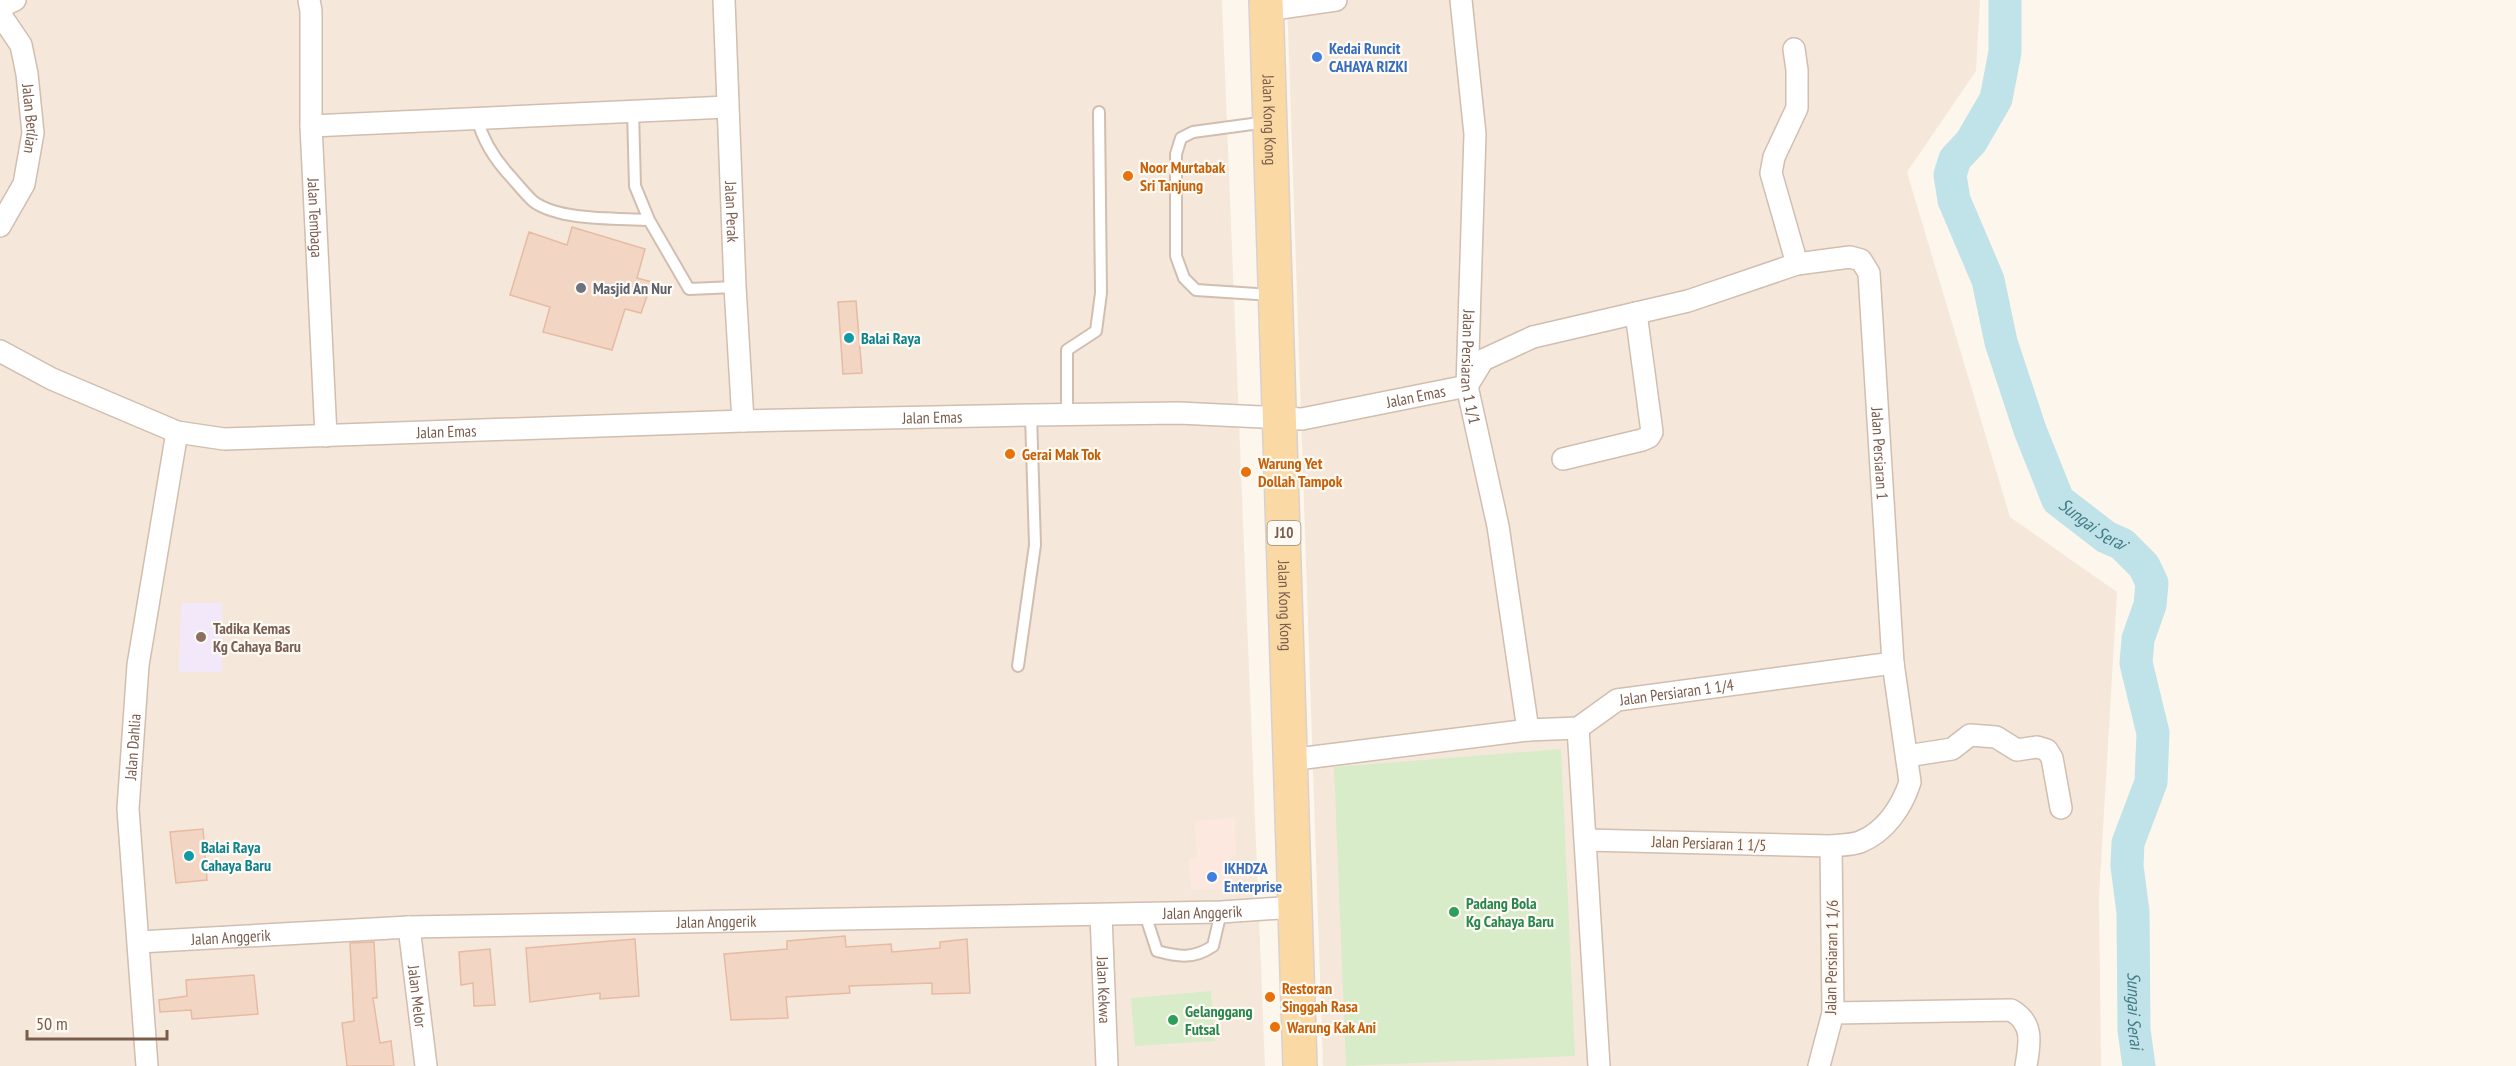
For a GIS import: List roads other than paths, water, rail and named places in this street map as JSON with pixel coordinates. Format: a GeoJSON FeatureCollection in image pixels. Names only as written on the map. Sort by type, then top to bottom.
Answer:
{"type":"FeatureCollection","features":[{"type":"Feature","properties":{"kind":"main road","name":"Jalan Kong Kong"},"geometry":{"type":"LineString","coordinates":[[1266,5],[1300,1066]]}},
{"type":"Feature","properties":{"kind":"street"},"geometry":{"type":"LineString","coordinates":[[0,8],[15,0]]}},
{"type":"Feature","properties":{"kind":"street","name":"Jalan Tembaga"},"geometry":{"type":"LineString","coordinates":[[309,0],[311,11],[311,126],[326,436]]}},
{"type":"Feature","properties":{"kind":"street","name":"Jalan Perak"},"geometry":{"type":"LineString","coordinates":[[724,0],[735,287],[743,422]]}},
{"type":"Feature","properties":{"kind":"street"},"geometry":{"type":"LineString","coordinates":[[1266,5],[1336,0]]}},
{"type":"Feature","properties":{"kind":"street","name":"Jalan Persiaran 1 1/1"},"geometry":{"type":"LineString","coordinates":[[1461,0],[1475,134],[1467,386],[1498,526],[1528,730]]}},
{"type":"Feature","properties":{"kind":"street","name":"Jalan Berlian"},"geometry":{"type":"LineString","coordinates":[[0,14],[21,45],[27,74],[33,133],[24,184],[0,226]]}},
{"type":"Feature","properties":{"kind":"street"},"geometry":{"type":"LineString","coordinates":[[1794,49],[1797,70],[1797,108],[1774,157],[1771,173],[1797,264]]}},
{"type":"Feature","properties":{"kind":"street"},"geometry":{"type":"LineString","coordinates":[[311,126],[727,107]]}},
{"type":"Feature","properties":{"kind":"street","name":"Jalan Emas"},"geometry":{"type":"LineString","coordinates":[[0,351],[52,379],[177,432],[224,439],[1031,415],[1179,413],[1302,419],[1467,386],[1484,360],[1533,337],[1688,301],[1797,264],[1850,257]]}},
{"type":"Feature","properties":{"kind":"street","name":"Jalan Persiaran 1"},"geometry":{"type":"LineString","coordinates":[[1850,257],[1861,260],[1869,273],[1893,663],[1906,756]]}},
{"type":"Feature","properties":{"kind":"street"},"geometry":{"type":"LineString","coordinates":[[1563,459],[1642,440],[1649,437],[1652,432],[1636,314]]}},
{"type":"Feature","properties":{"kind":"street","name":"Jalan Dahlia"},"geometry":{"type":"LineString","coordinates":[[147,1066],[128,809],[138,665],[177,432]]}},
{"type":"Feature","properties":{"kind":"street","name":"Jalan Persiaran 1 1/4"},"geometry":{"type":"LineString","coordinates":[[1578,728],[1617,700],[1893,663]]}},
{"type":"Feature","properties":{"kind":"street"},"geometry":{"type":"LineString","coordinates":[[1289,760],[1528,730],[1578,728],[1599,1066]]}},
{"type":"Feature","properties":{"kind":"street"},"geometry":{"type":"LineString","coordinates":[[1906,756],[1952,749],[1970,735],[1996,737],[2017,750],[2037,747],[2047,750],[2052,758],[2061,808]]}},
{"type":"Feature","properties":{"kind":"street","name":"Jalan Persiaran 1 1/5"},"geometry":{"type":"LineString","coordinates":[[1586,840],[1831,846],[1859,842],[1886,825],[1904,801],[1910,782],[1906,756]]}},
{"type":"Feature","properties":{"kind":"street","name":"Jalan Persiaran 1 1/6"},"geometry":{"type":"LineString","coordinates":[[1819,1066],[1833,1013],[1831,846]]}},
{"type":"Feature","properties":{"kind":"street","name":"Jalan Anggerik"},"geometry":{"type":"LineString","coordinates":[[139,942],[409,927],[1101,915],[1221,912],[1294,907]]}},
{"type":"Feature","properties":{"kind":"street","name":"Jalan Kekwa"},"geometry":{"type":"LineString","coordinates":[[1101,915],[1107,1066]]}},
{"type":"Feature","properties":{"kind":"street","name":"Jalan Melor"},"geometry":{"type":"LineString","coordinates":[[409,927],[426,1066]]}},
{"type":"Feature","properties":{"kind":"street"},"geometry":{"type":"LineString","coordinates":[[1833,1013],[2010,1010],[2022,1017],[2026,1024],[2030,1044],[2026,1066]]}},
{"type":"Feature","properties":{"kind":"lane"},"geometry":{"type":"LineString","coordinates":[[633,111],[635,186],[649,220],[689,289],[735,287]]}},
{"type":"Feature","properties":{"kind":"lane"},"geometry":{"type":"LineString","coordinates":[[1067,415],[1067,351],[1096,332],[1101,293],[1099,112]]}},
{"type":"Feature","properties":{"kind":"lane"},"geometry":{"type":"LineString","coordinates":[[477,118],[481,134],[498,164],[534,201],[545,208],[572,215],[649,220]]}},
{"type":"Feature","properties":{"kind":"lane"},"geometry":{"type":"LineString","coordinates":[[1269,122],[1193,132],[1181,138],[1176,154],[1176,256],[1184,278],[1196,290],[1276,296]]}},
{"type":"Feature","properties":{"kind":"lane"},"geometry":{"type":"LineString","coordinates":[[1018,666],[1035,545],[1031,415]]}},
{"type":"Feature","properties":{"kind":"lane"},"geometry":{"type":"LineString","coordinates":[[1145,914],[1157,951],[1172,955],[1199,956],[1213,946],[1221,912]]}},
{"type":"Feature","properties":{"kind":"waterway","name":"Sungai Serai"},"geometry":{"type":"LineString","coordinates":[[2005,0],[2005,52],[1996,99],[1971,142],[1955,159],[1950,175],[1954,200],[1988,280],[2001,342],[2030,430],[2058,500],[2106,537],[2122,544],[2144,566],[2152,583],[2150,605],[2138,639],[2136,663],[2153,733],[2151,782],[2128,843],[2127,866],[2133,912],[2134,1030],[2139,1066]]}},
{"type":"Feature","properties":{"kind":"place","name":"Kedai Runcit CAHAYA RIZKI"},"geometry":{"type":"Point","coordinates":[1317,57]}},
{"type":"Feature","properties":{"kind":"place","name":"Noor Murtabak Sri Tanjung"},"geometry":{"type":"Point","coordinates":[1128,176]}},
{"type":"Feature","properties":{"kind":"place","name":"Masjid An Nur"},"geometry":{"type":"Point","coordinates":[581,288]}},
{"type":"Feature","properties":{"kind":"place","name":"Balai Raya"},"geometry":{"type":"Point","coordinates":[849,338]}},
{"type":"Feature","properties":{"kind":"place","name":"Gerai Mak Tok"},"geometry":{"type":"Point","coordinates":[1010,454]}},
{"type":"Feature","properties":{"kind":"place","name":"Warung Yet Dollah Tampok"},"geometry":{"type":"Point","coordinates":[1246,472]}},
{"type":"Feature","properties":{"kind":"place","name":"Tadika Kemas Kg Cahaya Baru"},"geometry":{"type":"Point","coordinates":[201,637]}},
{"type":"Feature","properties":{"kind":"place","name":"Balai Raya Cahaya Baru"},"geometry":{"type":"Point","coordinates":[189,856]}},
{"type":"Feature","properties":{"kind":"place","name":"IKHDZA Enterprise"},"geometry":{"type":"Point","coordinates":[1212,877]}},
{"type":"Feature","properties":{"kind":"place","name":"Padang Bola Kg Cahaya Baru"},"geometry":{"type":"Point","coordinates":[1454,912]}},
{"type":"Feature","properties":{"kind":"place","name":"Restoran Singgah Rasa"},"geometry":{"type":"Point","coordinates":[1270,997]}},
{"type":"Feature","properties":{"kind":"place","name":"Gelanggang Futsal"},"geometry":{"type":"Point","coordinates":[1173,1020]}},
{"type":"Feature","properties":{"kind":"place","name":"Warung Kak Ani"},"geometry":{"type":"Point","coordinates":[1275,1027]}}]}
